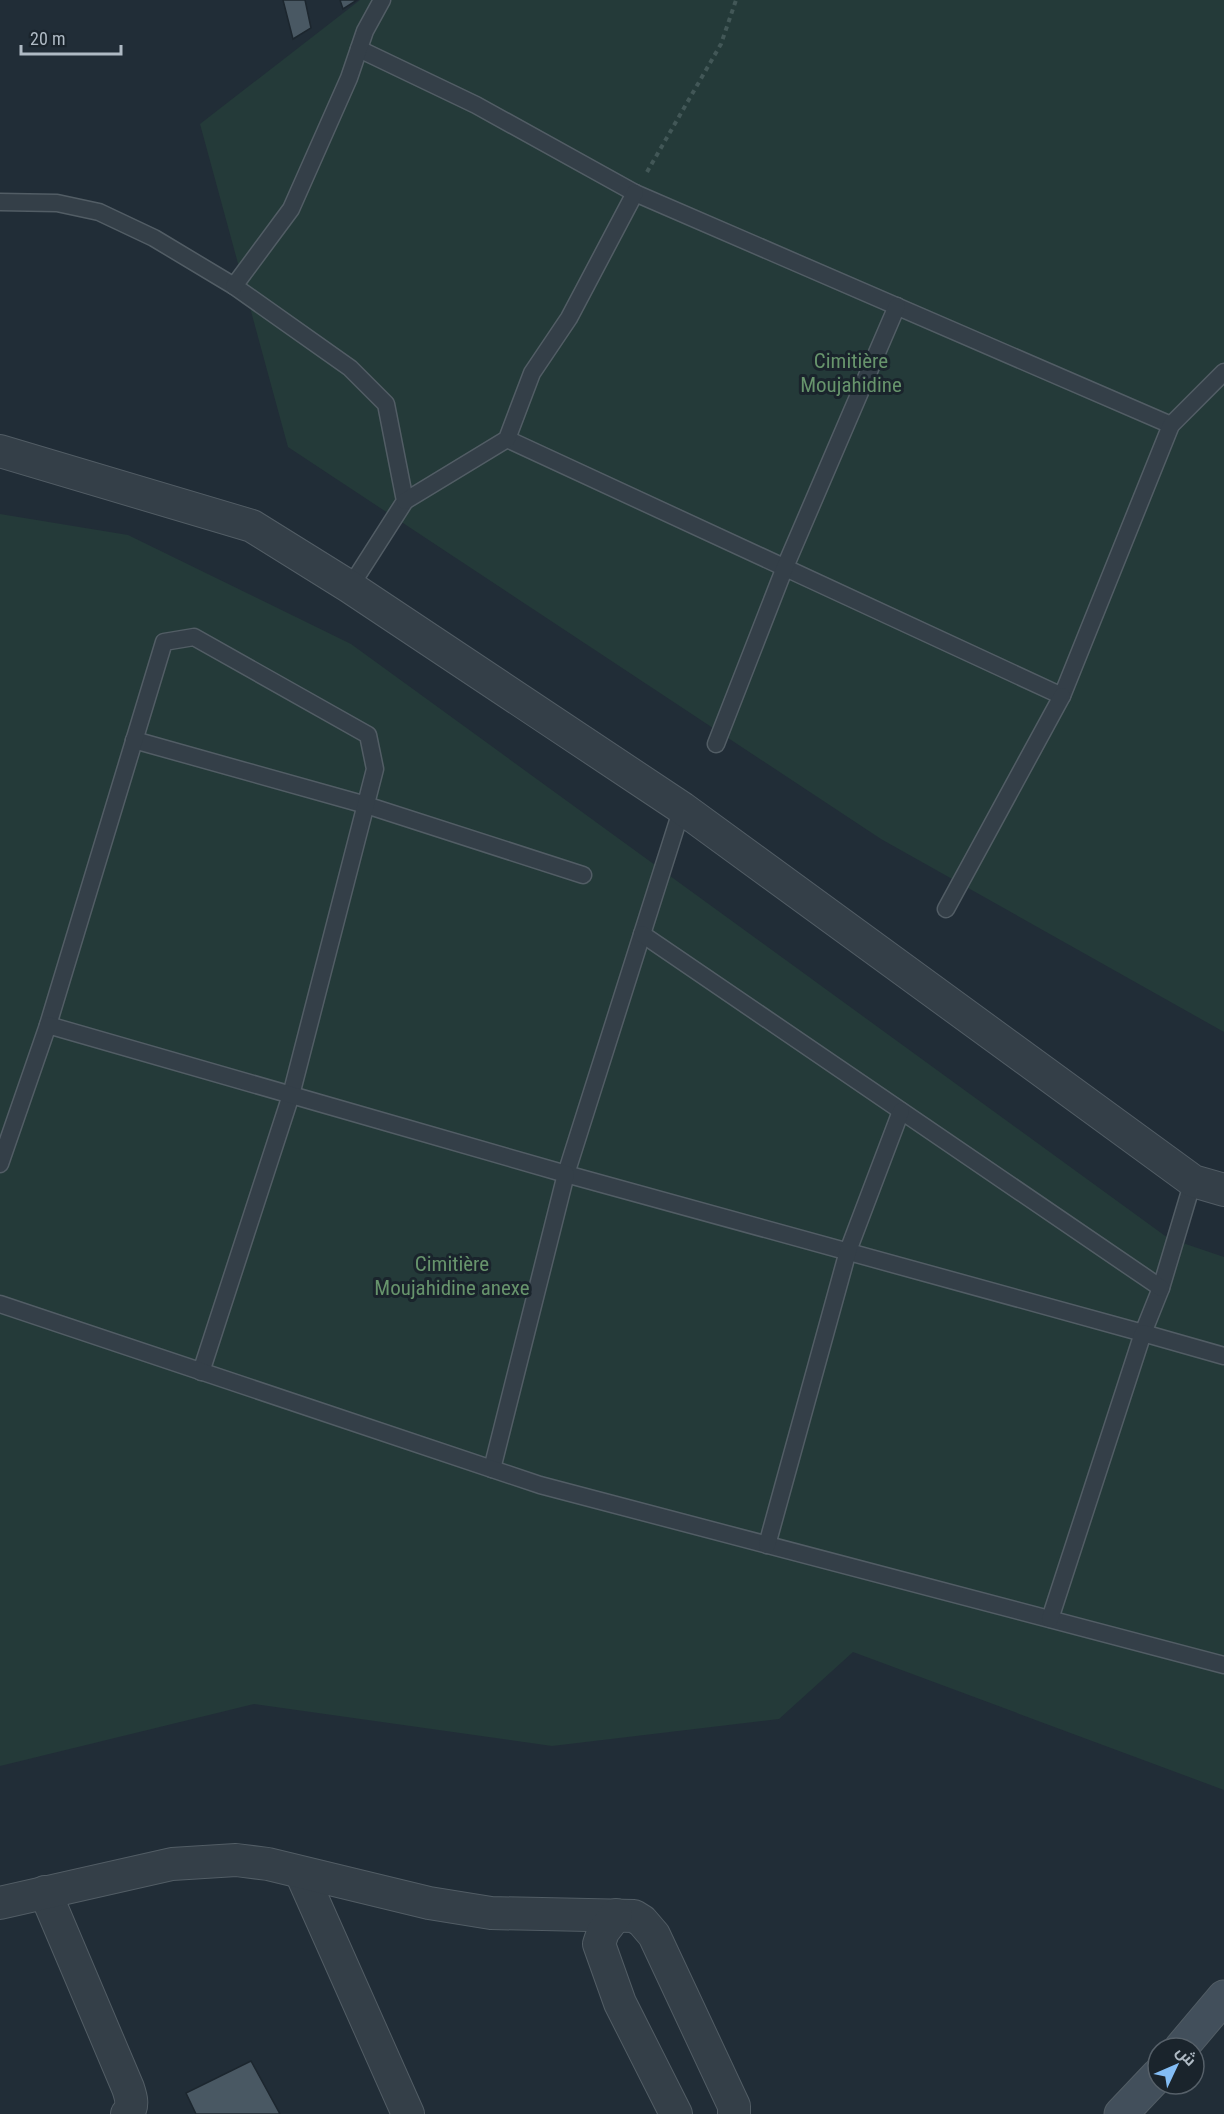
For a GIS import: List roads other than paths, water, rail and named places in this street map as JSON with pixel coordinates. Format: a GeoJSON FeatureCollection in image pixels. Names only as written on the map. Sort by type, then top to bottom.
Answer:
{"type":"FeatureCollection","features":[{"type":"Feature","properties":{"kind":"street"},"geometry":{"type":"LineString","coordinates":[[0,452],[252,526],[350,587],[681,808],[1193,1181],[1224,1190]]}},
{"type":"Feature","properties":{"kind":"street"},"geometry":{"type":"LineString","coordinates":[[0,1903],[172,1864],[236,1860],[268,1864],[429,1903],[491,1913],[634,1916],[642,1921],[654,1935],[734,2106],[734,2114]]}},
{"type":"Feature","properties":{"kind":"street"},"geometry":{"type":"LineString","coordinates":[[301,1873],[408,2114]]}},
{"type":"Feature","properties":{"kind":"street"},"geometry":{"type":"LineString","coordinates":[[45,1892],[128,2088],[132,2102],[131,2110],[127,2114]]}},
{"type":"Feature","properties":{"kind":"street"},"geometry":{"type":"LineString","coordinates":[[616,1915],[603,1932],[599,1944],[620,2003],[676,2114]]}},
{"type":"Feature","properties":{"kind":"street"},"geometry":{"type":"LineString","coordinates":[[1191,2036],[1224,1997]]}},
{"type":"Feature","properties":{"kind":"street"},"geometry":{"type":"LineString","coordinates":[[1121,2114],[1146,2088]]}},
{"type":"Feature","properties":{"kind":"lane"},"geometry":{"type":"LineString","coordinates":[[234,286],[291,208],[349,78],[365,31],[382,0]]}},
{"type":"Feature","properties":{"kind":"lane"},"geometry":{"type":"LineString","coordinates":[[359,49],[476,105],[635,193],[1171,425]]}},
{"type":"Feature","properties":{"kind":"lane"},"geometry":{"type":"LineString","coordinates":[[350,587],[405,501],[507,439],[532,373],[569,318],[635,193]]}},
{"type":"Feature","properties":{"kind":"lane"},"geometry":{"type":"LineString","coordinates":[[0,202],[57,203],[99,212],[154,238],[234,286],[350,368],[387,404],[405,501]]}},
{"type":"Feature","properties":{"kind":"lane"},"geometry":{"type":"LineString","coordinates":[[716,744],[785,567],[897,306]]}},
{"type":"Feature","properties":{"kind":"lane"},"geometry":{"type":"LineString","coordinates":[[946,909],[1062,696],[1171,425],[1224,372]]}},
{"type":"Feature","properties":{"kind":"lane"},"geometry":{"type":"LineString","coordinates":[[507,439],[1062,696]]}},
{"type":"Feature","properties":{"kind":"lane"},"geometry":{"type":"LineString","coordinates":[[0,1164],[48,1025],[164,642],[194,637],[368,735],[375,769],[291,1095],[201,1372]]}},
{"type":"Feature","properties":{"kind":"lane"},"geometry":{"type":"LineString","coordinates":[[134,740],[366,805],[583,875]]}},
{"type":"Feature","properties":{"kind":"lane"},"geometry":{"type":"LineString","coordinates":[[492,1469],[566,1174],[681,808]]}},
{"type":"Feature","properties":{"kind":"lane"},"geometry":{"type":"LineString","coordinates":[[642,934],[1161,1288]]}},
{"type":"Feature","properties":{"kind":"lane"},"geometry":{"type":"LineString","coordinates":[[48,1025],[566,1174],[1224,1356]]}},
{"type":"Feature","properties":{"kind":"lane"},"geometry":{"type":"LineString","coordinates":[[767,1545],[848,1251],[901,1111]]}},
{"type":"Feature","properties":{"kind":"lane"},"geometry":{"type":"LineString","coordinates":[[1050,1619],[1143,1333],[1161,1288],[1193,1181]]}},
{"type":"Feature","properties":{"kind":"lane"},"geometry":{"type":"LineString","coordinates":[[0,1304],[540,1485],[1224,1665]]}},
{"type":"Feature","properties":{"kind":"park label","name":"Cimitière Moujahidine"},"geometry":{"type":"Point","coordinates":[851,373]}},
{"type":"Feature","properties":{"kind":"park label","name":"Cimitière Moujahidine anexe"},"geometry":{"type":"Point","coordinates":[452,1276]}}]}
